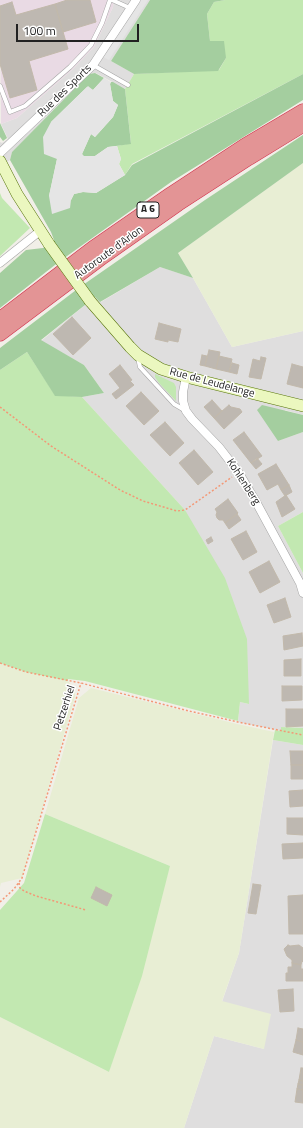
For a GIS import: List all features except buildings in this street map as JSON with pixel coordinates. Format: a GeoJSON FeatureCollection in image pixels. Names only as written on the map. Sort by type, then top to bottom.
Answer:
{"type":"FeatureCollection","features":[{"type":"Feature","properties":{"kind":"highway","name":"Autoroute d'Arlon"},"geometry":{"type":"LineString","coordinates":[[0,319],[93,248],[171,194],[244,146],[303,111]]}},
{"type":"Feature","properties":{"kind":"highway","name":"Autoroute d'Arlon"},"geometry":{"type":"LineString","coordinates":[[0,334],[153,221],[249,158],[303,125]]}},
{"type":"Feature","properties":{"kind":"main road","name":"Rue de Leudelange"},"geometry":{"type":"LineString","coordinates":[[0,161],[17,194],[49,244],[90,301],[138,355],[161,369],[186,377],[303,406]]}},
{"type":"Feature","properties":{"kind":"street","name":"Rue des Sports"},"geometry":{"type":"LineString","coordinates":[[0,153],[93,65],[134,3]]}},
{"type":"Feature","properties":{"kind":"street"},"geometry":{"type":"LineString","coordinates":[[0,263],[40,231]]}},
{"type":"Feature","properties":{"kind":"street"},"geometry":{"type":"LineString","coordinates":[[186,377],[183,401],[186,411]]}},
{"type":"Feature","properties":{"kind":"street","name":"Kohlenberg"},"geometry":{"type":"LineString","coordinates":[[186,411],[219,447],[239,473],[256,500],[300,583],[303,593]]}},
{"type":"Feature","properties":{"kind":"lane"},"geometry":{"type":"LineString","coordinates":[[0,86],[10,112],[25,106],[70,67],[91,45],[111,0],[134,3]]}},
{"type":"Feature","properties":{"kind":"lane"},"geometry":{"type":"LineString","coordinates":[[93,65],[128,85]]}},
{"type":"Feature","properties":{"kind":"lane"},"geometry":{"type":"LineString","coordinates":[[138,355],[140,367],[174,404],[186,411]]}},
{"type":"Feature","properties":{"kind":"path"},"geometry":{"type":"LineString","coordinates":[[0,407],[51,446],[120,490],[143,501],[177,511],[185,510],[239,473]]}},
{"type":"Feature","properties":{"kind":"path"},"geometry":{"type":"LineString","coordinates":[[0,664],[26,672],[81,683]]}},
{"type":"Feature","properties":{"kind":"path","name":"Petzerhiel"},"geometry":{"type":"LineString","coordinates":[[0,902],[22,878],[81,683],[238,722],[303,735]]}},
{"type":"Feature","properties":{"kind":"path"},"geometry":{"type":"LineString","coordinates":[[19,883],[20,888],[36,896],[86,910]]}},
{"type":"Feature","properties":{"kind":"shaded area"},"geometry":{"type":"Polygon","coordinates":[[[0,0],[114,0],[113,7],[94,47],[72,70],[17,118],[1,124],[0,0]]]}},
{"type":"Feature","properties":{"kind":"shaded area"},"geometry":{"type":"Polygon","coordinates":[[[114,0],[150,0],[111,61],[134,74],[125,89],[96,73],[89,74],[12,152],[10,160],[2,165],[0,161],[0,142],[2,143],[8,139],[1,124],[17,118],[72,70],[94,47],[113,7],[114,0]]]}},
{"type":"Feature","properties":{"kind":"shaded area"},"geometry":{"type":"Polygon","coordinates":[[[140,0],[148,0],[109,60],[103,57],[140,0]]]}},
{"type":"Feature","properties":{"kind":"shaded area"},"geometry":{"type":"Polygon","coordinates":[[[104,78],[111,82],[110,84],[113,101],[118,105],[113,117],[95,137],[91,134],[82,154],[84,156],[95,156],[108,147],[117,146],[121,159],[119,164],[125,175],[96,193],[83,192],[74,194],[71,200],[70,208],[52,214],[49,196],[57,159],[44,154],[43,137],[51,122],[88,86],[93,90],[104,78]]]}},
{"type":"Feature","properties":{"kind":"shaded area"},"geometry":{"type":"Polygon","coordinates":[[[160,267],[193,278],[232,347],[303,331],[303,415],[285,410],[278,441],[303,432],[303,512],[278,526],[303,573],[303,728],[281,727],[281,731],[238,722],[240,702],[249,704],[185,510],[82,397],[104,393],[84,365],[41,341],[95,297],[101,302],[160,267]]]}},
{"type":"Feature","properties":{"kind":"shaded area"},"geometry":{"type":"Polygon","coordinates":[[[273,740],[303,745],[303,1128],[184,1128],[214,1036],[264,1049],[222,1002],[239,953],[273,740]]]}},
{"type":"Feature","properties":{"kind":"green space"},"geometry":{"type":"Polygon","coordinates":[[[150,0],[225,0],[214,2],[207,14],[210,41],[224,41],[226,58],[218,71],[134,74],[111,61],[150,0]]]}},
{"type":"Feature","properties":{"kind":"green space"},"geometry":{"type":"Polygon","coordinates":[[[225,0],[303,0],[303,74],[132,164],[125,175],[119,164],[121,159],[117,146],[131,143],[125,89],[134,74],[219,70],[226,58],[210,41],[207,14],[214,2],[225,0]]]}},
{"type":"Feature","properties":{"kind":"green space"},"geometry":{"type":"Polygon","coordinates":[[[95,73],[104,78],[93,90],[87,87],[51,122],[57,159],[49,196],[71,200],[74,194],[83,192],[96,193],[125,175],[132,165],[303,74],[303,100],[171,182],[60,261],[0,308],[0,273],[26,250],[43,248],[54,240],[51,232],[10,160],[12,152],[89,74],[95,73]]]}},
{"type":"Feature","properties":{"kind":"green space"},"geometry":{"type":"Polygon","coordinates":[[[111,82],[125,89],[131,144],[108,147],[95,156],[83,156],[82,154],[91,134],[95,137],[113,117],[118,105],[113,101],[110,84],[111,82]]]}},
{"type":"Feature","properties":{"kind":"green space"},"geometry":{"type":"Polygon","coordinates":[[[0,123],[7,138],[3,141],[0,137],[0,123]]]}},
{"type":"Feature","properties":{"kind":"green space"},"geometry":{"type":"Polygon","coordinates":[[[303,135],[303,163],[178,253],[193,278],[160,267],[100,302],[95,297],[41,340],[84,365],[104,393],[82,397],[55,396],[27,352],[0,370],[0,348],[80,287],[205,200],[303,135]]]}},
{"type":"Feature","properties":{"kind":"green space"},"geometry":{"type":"Polygon","coordinates":[[[303,163],[303,331],[232,347],[178,253],[303,163]]]}},
{"type":"Feature","properties":{"kind":"green space"},"geometry":{"type":"Polygon","coordinates":[[[0,193],[2,198],[30,228],[0,256],[0,193]]]}},
{"type":"Feature","properties":{"kind":"green space"},"geometry":{"type":"Polygon","coordinates":[[[27,352],[55,395],[82,397],[185,510],[225,578],[247,639],[249,704],[240,702],[238,721],[85,681],[68,679],[68,681],[26,672],[0,663],[0,370],[27,352]]]}},
{"type":"Feature","properties":{"kind":"green space"},"geometry":{"type":"Polygon","coordinates":[[[155,374],[174,383],[176,387],[176,401],[159,383],[155,377],[155,374]]]}},
{"type":"Feature","properties":{"kind":"green space"},"geometry":{"type":"Polygon","coordinates":[[[262,405],[303,415],[303,432],[278,441],[257,410],[262,405]]]}},
{"type":"Feature","properties":{"kind":"green space"},"geometry":{"type":"Polygon","coordinates":[[[303,512],[303,573],[278,526],[303,512]]]}},
{"type":"Feature","properties":{"kind":"green space"},"geometry":{"type":"Polygon","coordinates":[[[0,663],[26,672],[68,681],[75,689],[75,697],[22,878],[1,883],[0,887],[0,663]]]}},
{"type":"Feature","properties":{"kind":"green space"},"geometry":{"type":"Polygon","coordinates":[[[91,688],[274,732],[239,953],[222,1001],[271,1014],[264,1049],[214,1036],[184,1128],[0,1128],[0,1017],[109,1072],[170,866],[45,814],[79,698],[91,688]]]}},
{"type":"Feature","properties":{"kind":"green space"},"geometry":{"type":"Polygon","coordinates":[[[281,727],[303,728],[303,745],[273,740],[275,730],[281,731],[281,727]]]}},
{"type":"Feature","properties":{"kind":"green space"},"geometry":{"type":"Polygon","coordinates":[[[45,814],[170,866],[142,976],[109,1072],[0,1017],[0,910],[24,883],[45,814]]]}}]}
